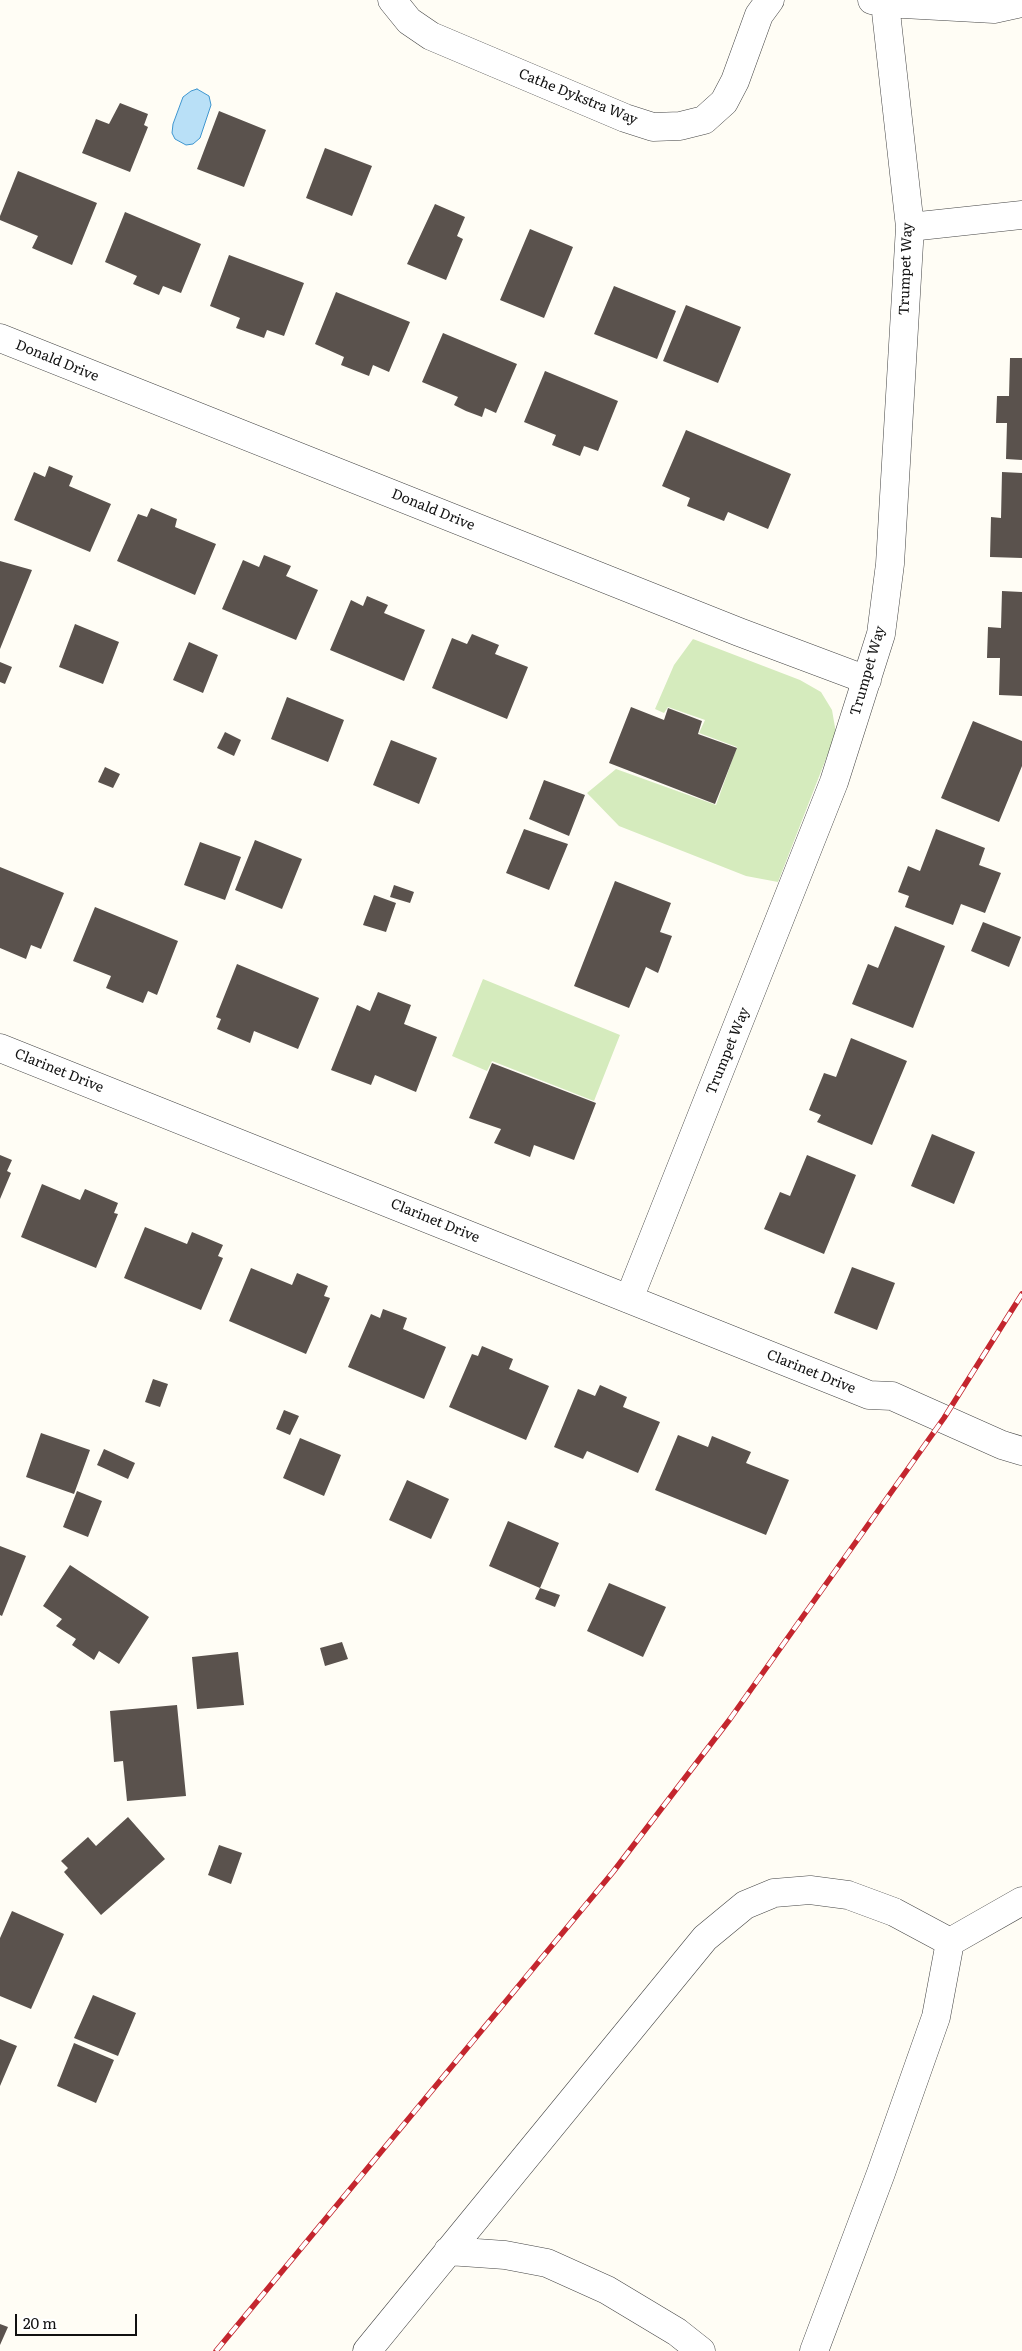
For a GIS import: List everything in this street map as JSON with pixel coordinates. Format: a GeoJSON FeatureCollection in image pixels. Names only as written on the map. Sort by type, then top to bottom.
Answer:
{"type":"FeatureCollection","features":[{"type":"Feature","properties":{"kind":"street","name":"Cathe Dykstra Way"},"geometry":{"type":"LineString","coordinates":[[392,0],[410,21],[431,36],[626,118],[653,127],[680,126],[704,120],[724,102],[735,81],[759,15],[770,0]]}},
{"type":"Feature","properties":{"kind":"street"},"geometry":{"type":"LineString","coordinates":[[878,2],[994,8],[1022,3]]}},
{"type":"Feature","properties":{"kind":"street","name":"Trumpet Way"},"geometry":{"type":"LineString","coordinates":[[629,1299],[834,782],[881,634],[890,564],[910,227],[878,2]]}},
{"type":"Feature","properties":{"kind":"street"},"geometry":{"type":"LineString","coordinates":[[910,227],[1022,215]]}},
{"type":"Feature","properties":{"kind":"street","name":"Donald Drive"},"geometry":{"type":"LineString","coordinates":[[0,338],[730,628],[867,680]]}},
{"type":"Feature","properties":{"kind":"street","name":"Clarinet Drive"},"geometry":{"type":"LineString","coordinates":[[0,1048],[869,1395],[892,1396],[1002,1445],[1022,1451]]}},
{"type":"Feature","properties":{"kind":"street"},"geometry":{"type":"LineString","coordinates":[[367,2351],[705,1938],[744,1905],[774,1893],[810,1890],[848,1895],[894,1912],[950,1942]]}},
{"type":"Feature","properties":{"kind":"street"},"geometry":{"type":"LineString","coordinates":[[950,1942],[1022,1902]]}},
{"type":"Feature","properties":{"kind":"street"},"geometry":{"type":"LineString","coordinates":[[814,2351],[878,2182],[936,2017],[950,1942]]}},
{"type":"Feature","properties":{"kind":"street"},"geometry":{"type":"LineString","coordinates":[[448,2251],[505,2255],[547,2263],[607,2290],[677,2332],[701,2351]]}},
{"type":"Feature","properties":{"kind":"green space"},"geometry":{"type":"Polygon","coordinates":[[[693,639],[800,680],[821,692],[832,710],[836,733],[778,882],[746,876],[619,826],[587,793],[616,769],[716,805],[737,747],[699,733],[705,720],[668,707],[664,713],[655,709],[674,665],[693,639]]]}},
{"type":"Feature","properties":{"kind":"green space"},"geometry":{"type":"Polygon","coordinates":[[[483,979],[620,1035],[594,1101],[492,1061],[487,1071],[452,1056],[483,979]]]}},
{"type":"Feature","properties":{"kind":"water"},"geometry":{"type":"Polygon","coordinates":[[[197,89],[209,96],[211,105],[200,138],[193,144],[186,145],[175,139],[172,133],[173,124],[183,97],[197,89]]]}},
{"type":"Feature","properties":{"kind":"building"},"geometry":{"type":"Polygon","coordinates":[[[120,103],[148,114],[144,125],[148,127],[130,172],[82,153],[96,119],[109,124],[120,103]]]}},
{"type":"Feature","properties":{"kind":"building"},"geometry":{"type":"Polygon","coordinates":[[[219,111],[266,130],[244,187],[197,169],[219,111]]]}},
{"type":"Feature","properties":{"kind":"building"},"geometry":{"type":"Polygon","coordinates":[[[325,148],[372,166],[352,216],[306,198],[325,148]]]}},
{"type":"Feature","properties":{"kind":"building"},"geometry":{"type":"Polygon","coordinates":[[[18,171],[97,203],[72,265],[32,248],[38,236],[0,220],[18,171]]]}},
{"type":"Feature","properties":{"kind":"building"},"geometry":{"type":"Polygon","coordinates":[[[435,204],[465,217],[457,236],[463,239],[446,280],[407,264],[435,204]]]}},
{"type":"Feature","properties":{"kind":"building"},"geometry":{"type":"Polygon","coordinates":[[[125,212],[201,244],[181,293],[163,286],[159,295],[133,284],[137,276],[105,262],[125,212]]]}},
{"type":"Feature","properties":{"kind":"building"},"geometry":{"type":"Polygon","coordinates":[[[530,229],[573,247],[544,318],[500,300],[530,229]]]}},
{"type":"Feature","properties":{"kind":"building"},"geometry":{"type":"Polygon","coordinates":[[[229,255],[304,283],[284,336],[267,330],[264,338],[236,328],[240,318],[210,306],[229,255]]]}},
{"type":"Feature","properties":{"kind":"building"},"geometry":{"type":"Polygon","coordinates":[[[614,286],[676,311],[657,359],[594,334],[614,286]]]}},
{"type":"Feature","properties":{"kind":"building"},"geometry":{"type":"Polygon","coordinates":[[[336,292],[410,322],[389,372],[373,365],[369,376],[341,365],[344,357],[315,344],[336,292]]]}},
{"type":"Feature","properties":{"kind":"building"},"geometry":{"type":"Polygon","coordinates":[[[686,305],[741,327],[718,383],[663,361],[686,305]]]}},
{"type":"Feature","properties":{"kind":"building"},"geometry":{"type":"Polygon","coordinates":[[[443,333],[517,364],[496,413],[485,408],[482,417],[466,411],[454,405],[458,397],[422,382],[443,333]]]}},
{"type":"Feature","properties":{"kind":"building"},"geometry":{"type":"Polygon","coordinates":[[[1010,358],[1022,358],[1022,460],[1006,459],[1007,423],[996,423],[997,396],[1009,396],[1010,358]]]}},
{"type":"Feature","properties":{"kind":"building"},"geometry":{"type":"Polygon","coordinates":[[[545,371],[618,401],[598,451],[584,446],[580,456],[552,445],[556,435],[524,422],[545,371]]]}},
{"type":"Feature","properties":{"kind":"building"},"geometry":{"type":"Polygon","coordinates":[[[686,430],[791,474],[768,529],[728,512],[724,521],[687,506],[690,498],[662,486],[686,430]]]}},
{"type":"Feature","properties":{"kind":"building"},"geometry":{"type":"Polygon","coordinates":[[[49,466],[73,476],[69,486],[111,504],[90,552],[14,520],[34,472],[45,477],[49,466]]]}},
{"type":"Feature","properties":{"kind":"building"},"geometry":{"type":"Polygon","coordinates":[[[1002,472],[1022,473],[1022,558],[990,557],[991,517],[1001,518],[1002,472]]]}},
{"type":"Feature","properties":{"kind":"building"},"geometry":{"type":"Polygon","coordinates":[[[151,508],[177,519],[175,527],[216,544],[195,595],[117,561],[138,514],[147,517],[151,508]]]}},
{"type":"Feature","properties":{"kind":"building"},"geometry":{"type":"Polygon","coordinates":[[[264,555],[291,566],[286,576],[318,590],[296,640],[222,609],[243,560],[259,567],[264,555]]]}},
{"type":"Feature","properties":{"kind":"building"},"geometry":{"type":"Polygon","coordinates":[[[0,561],[32,570],[0,649],[0,561]]]}},
{"type":"Feature","properties":{"kind":"building"},"geometry":{"type":"Polygon","coordinates":[[[1002,591],[1022,592],[1022,696],[999,695],[1000,658],[987,658],[988,627],[1001,628],[1002,591]]]}},
{"type":"Feature","properties":{"kind":"building"},"geometry":{"type":"Polygon","coordinates":[[[367,596],[388,605],[384,613],[425,630],[404,681],[330,650],[351,600],[363,606],[367,596]]]}},
{"type":"Feature","properties":{"kind":"building"},"geometry":{"type":"Polygon","coordinates":[[[75,624],[119,642],[103,684],[59,667],[75,624]]]}},
{"type":"Feature","properties":{"kind":"building"},"geometry":{"type":"Polygon","coordinates":[[[472,634],[499,645],[495,654],[528,667],[507,719],[432,688],[452,638],[467,644],[472,634]]]}},
{"type":"Feature","properties":{"kind":"building"},"geometry":{"type":"Polygon","coordinates":[[[189,642],[218,655],[203,693],[173,680],[189,642]]]}},
{"type":"Feature","properties":{"kind":"building"},"geometry":{"type":"Polygon","coordinates":[[[0,662],[12,667],[5,684],[0,682],[0,662]]]}},
{"type":"Feature","properties":{"kind":"building"},"geometry":{"type":"Polygon","coordinates":[[[287,697],[344,720],[328,762],[271,739],[287,697]]]}},
{"type":"Feature","properties":{"kind":"building"},"geometry":{"type":"Polygon","coordinates":[[[631,707],[664,720],[668,708],[702,721],[698,734],[737,748],[715,804],[609,763],[631,707]]]}},
{"type":"Feature","properties":{"kind":"building"},"geometry":{"type":"Polygon","coordinates":[[[973,721],[1022,741],[1022,766],[999,822],[941,798],[973,721]]]}},
{"type":"Feature","properties":{"kind":"building"},"geometry":{"type":"Polygon","coordinates":[[[225,732],[241,740],[234,756],[217,748],[225,732]]]}},
{"type":"Feature","properties":{"kind":"building"},"geometry":{"type":"Polygon","coordinates":[[[391,740],[437,758],[419,804],[373,785],[391,740]]]}},
{"type":"Feature","properties":{"kind":"building"},"geometry":{"type":"Polygon","coordinates":[[[105,767],[120,774],[113,788],[98,782],[105,767]]]}},
{"type":"Feature","properties":{"kind":"building"},"geometry":{"type":"Polygon","coordinates":[[[544,780],[585,795],[569,836],[529,819],[544,780]]]}},
{"type":"Feature","properties":{"kind":"building"},"geometry":{"type":"Polygon","coordinates":[[[524,829],[568,844],[549,890],[506,873],[524,829]]]}},
{"type":"Feature","properties":{"kind":"building"},"geometry":{"type":"Polygon","coordinates":[[[936,829],[985,848],[979,865],[1001,873],[985,913],[961,904],[953,925],[905,907],[909,896],[898,892],[908,866],[920,871],[936,829]]]}},
{"type":"Feature","properties":{"kind":"building"},"geometry":{"type":"Polygon","coordinates":[[[255,840],[302,859],[282,909],[235,890],[255,840]]]}},
{"type":"Feature","properties":{"kind":"building"},"geometry":{"type":"Polygon","coordinates":[[[200,842],[241,857],[225,900],[184,885],[200,842]]]}},
{"type":"Feature","properties":{"kind":"building"},"geometry":{"type":"Polygon","coordinates":[[[0,867],[64,893],[41,949],[31,945],[26,959],[0,948],[0,867]]]}},
{"type":"Feature","properties":{"kind":"building"},"geometry":{"type":"Polygon","coordinates":[[[615,881],[671,903],[660,932],[672,936],[658,973],[646,967],[629,1008],[574,986],[615,881]]]}},
{"type":"Feature","properties":{"kind":"building"},"geometry":{"type":"Polygon","coordinates":[[[394,885],[414,892],[410,903],[390,897],[394,885]]]}},
{"type":"Feature","properties":{"kind":"building"},"geometry":{"type":"Polygon","coordinates":[[[374,895],[396,903],[386,932],[363,925],[374,895]]]}},
{"type":"Feature","properties":{"kind":"building"},"geometry":{"type":"Polygon","coordinates":[[[95,907],[178,941],[157,995],[148,991],[143,1003],[106,988],[111,976],[73,961],[95,907]]]}},
{"type":"Feature","properties":{"kind":"building"},"geometry":{"type":"Polygon","coordinates":[[[983,922],[1021,937],[1009,967],[971,951],[983,922]]]}},
{"type":"Feature","properties":{"kind":"building"},"geometry":{"type":"Polygon","coordinates":[[[895,926],[945,946],[913,1028],[852,1004],[868,964],[878,968],[895,926]]]}},
{"type":"Feature","properties":{"kind":"building"},"geometry":{"type":"Polygon","coordinates":[[[237,964],[319,998],[298,1049],[254,1031],[250,1043],[217,1029],[221,1019],[216,1017],[237,964]]]}},
{"type":"Feature","properties":{"kind":"building"},"geometry":{"type":"Polygon","coordinates":[[[378,992],[411,1005],[404,1024],[437,1037],[416,1092],[375,1075],[371,1085],[331,1070],[357,1005],[370,1011],[378,992]]]}},
{"type":"Feature","properties":{"kind":"building"},"geometry":{"type":"Polygon","coordinates":[[[851,1038],[907,1061],[872,1145],[817,1122],[821,1115],[809,1110],[824,1073],[836,1077],[851,1038]]]}},
{"type":"Feature","properties":{"kind":"building"},"geometry":{"type":"Polygon","coordinates":[[[492,1063],[596,1103],[574,1160],[534,1145],[530,1157],[494,1143],[501,1129],[469,1118],[492,1063]]]}},
{"type":"Feature","properties":{"kind":"building"},"geometry":{"type":"Polygon","coordinates":[[[932,1134],[975,1152],[954,1204],[911,1186],[932,1134]]]}},
{"type":"Feature","properties":{"kind":"building"},"geometry":{"type":"Polygon","coordinates":[[[0,1155],[12,1160],[7,1171],[11,1173],[0,1199],[0,1155]]]}},
{"type":"Feature","properties":{"kind":"building"},"geometry":{"type":"Polygon","coordinates":[[[807,1155],[856,1175],[824,1254],[764,1229],[780,1192],[790,1196],[807,1155]]]}},
{"type":"Feature","properties":{"kind":"building"},"geometry":{"type":"Polygon","coordinates":[[[42,1184],[80,1200],[85,1189],[118,1203],[114,1213],[118,1214],[96,1268],[21,1237],[42,1184]]]}},
{"type":"Feature","properties":{"kind":"building"},"geometry":{"type":"Polygon","coordinates":[[[145,1227],[187,1244],[192,1232],[223,1245],[218,1256],[223,1258],[201,1310],[124,1278],[145,1227]]]}},
{"type":"Feature","properties":{"kind":"building"},"geometry":{"type":"Polygon","coordinates":[[[852,1267],[895,1283],[877,1330],[834,1313],[852,1267]]]}},
{"type":"Feature","properties":{"kind":"building"},"geometry":{"type":"Polygon","coordinates":[[[251,1268],[292,1285],[297,1273],[328,1286],[324,1296],[330,1298],[306,1354],[229,1321],[251,1268]]]}},
{"type":"Feature","properties":{"kind":"building"},"geometry":{"type":"Polygon","coordinates":[[[383,1309],[407,1318],[403,1329],[446,1347],[424,1399],[348,1367],[371,1314],[380,1318],[383,1309]]]}},
{"type":"Feature","properties":{"kind":"building"},"geometry":{"type":"Polygon","coordinates":[[[482,1346],[513,1359],[509,1369],[549,1386],[526,1440],[449,1407],[472,1354],[478,1356],[482,1346]]]}},
{"type":"Feature","properties":{"kind":"building"},"geometry":{"type":"Polygon","coordinates":[[[153,1379],[168,1384],[160,1407],[145,1402],[153,1379]]]}},
{"type":"Feature","properties":{"kind":"building"},"geometry":{"type":"Polygon","coordinates":[[[600,1385],[627,1397],[623,1407],[660,1422],[638,1473],[587,1451],[583,1459],[554,1447],[578,1389],[595,1396],[600,1385]]]}},
{"type":"Feature","properties":{"kind":"building"},"geometry":{"type":"Polygon","coordinates":[[[284,1410],[299,1416],[290,1435],[276,1429],[284,1410]]]}},
{"type":"Feature","properties":{"kind":"building"},"geometry":{"type":"Polygon","coordinates":[[[41,1433],[90,1450],[74,1494],[26,1477],[41,1433]]]}},
{"type":"Feature","properties":{"kind":"building"},"geometry":{"type":"Polygon","coordinates":[[[678,1435],[708,1447],[712,1436],[751,1452],[746,1463],[789,1480],[766,1535],[655,1490],[678,1435]]]}},
{"type":"Feature","properties":{"kind":"building"},"geometry":{"type":"Polygon","coordinates":[[[300,1438],[341,1455],[324,1496],[283,1478],[300,1438]]]}},
{"type":"Feature","properties":{"kind":"building"},"geometry":{"type":"Polygon","coordinates":[[[104,1449],[135,1463],[128,1479],[97,1465],[104,1449]]]}},
{"type":"Feature","properties":{"kind":"building"},"geometry":{"type":"Polygon","coordinates":[[[407,1480],[449,1499],[431,1539],[389,1520],[407,1480]]]}},
{"type":"Feature","properties":{"kind":"building"},"geometry":{"type":"Polygon","coordinates":[[[77,1491],[102,1501],[88,1537],[63,1527],[77,1491]]]}},
{"type":"Feature","properties":{"kind":"building"},"geometry":{"type":"Polygon","coordinates":[[[508,1521],[559,1543],[540,1588],[489,1566],[508,1521]]]}},
{"type":"Feature","properties":{"kind":"building"},"geometry":{"type":"Polygon","coordinates":[[[0,1546],[26,1556],[2,1616],[0,1615],[0,1546]]]}},
{"type":"Feature","properties":{"kind":"building"},"geometry":{"type":"Polygon","coordinates":[[[70,1565],[149,1617],[119,1664],[99,1651],[94,1660],[72,1645],[76,1639],[56,1626],[62,1619],[43,1606],[70,1565]]]}},
{"type":"Feature","properties":{"kind":"building"},"geometry":{"type":"Polygon","coordinates":[[[609,1583],[666,1607],[643,1657],[587,1631],[609,1583]]]}},
{"type":"Feature","properties":{"kind":"building"},"geometry":{"type":"Polygon","coordinates":[[[540,1588],[560,1595],[555,1607],[535,1599],[540,1588]]]}},
{"type":"Feature","properties":{"kind":"building"},"geometry":{"type":"Polygon","coordinates":[[[342,1642],[348,1659],[325,1666],[320,1648],[342,1642]]]}},
{"type":"Feature","properties":{"kind":"building"},"geometry":{"type":"Polygon","coordinates":[[[238,1652],[244,1705],[197,1709],[192,1657],[238,1652]]]}},
{"type":"Feature","properties":{"kind":"building"},"geometry":{"type":"Polygon","coordinates":[[[177,1705],[186,1796],[127,1801],[123,1761],[114,1762],[110,1711],[177,1705]]]}},
{"type":"Feature","properties":{"kind":"building"},"geometry":{"type":"Polygon","coordinates":[[[128,1817],[165,1859],[101,1915],[64,1872],[68,1868],[61,1861],[88,1837],[96,1846],[128,1817]]]}},
{"type":"Feature","properties":{"kind":"building"},"geometry":{"type":"Polygon","coordinates":[[[219,1845],[242,1853],[231,1884],[208,1875],[219,1845]]]}},
{"type":"Feature","properties":{"kind":"building"},"geometry":{"type":"Polygon","coordinates":[[[12,1911],[64,1934],[31,2009],[0,1996],[0,1938],[12,1911]]]}},
{"type":"Feature","properties":{"kind":"building"},"geometry":{"type":"Polygon","coordinates":[[[93,1995],[136,2013],[118,2056],[74,2038],[93,1995]]]}},
{"type":"Feature","properties":{"kind":"building"},"geometry":{"type":"Polygon","coordinates":[[[0,2039],[17,2046],[0,2086],[0,2039]]]}},
{"type":"Feature","properties":{"kind":"building"},"geometry":{"type":"Polygon","coordinates":[[[74,2043],[114,2060],[96,2103],[57,2086],[74,2043]]]}},
{"type":"Feature","properties":{"kind":"building"},"geometry":{"type":"Polygon","coordinates":[[[0,2324],[8,2327],[0,2345],[0,2324]]]}},
{"type":"Feature","properties":{"kind":"railway"},"geometry":{"type":"LineString","coordinates":[[216,2351],[613,1872],[730,1719],[944,1418],[1022,1294]]}}]}
